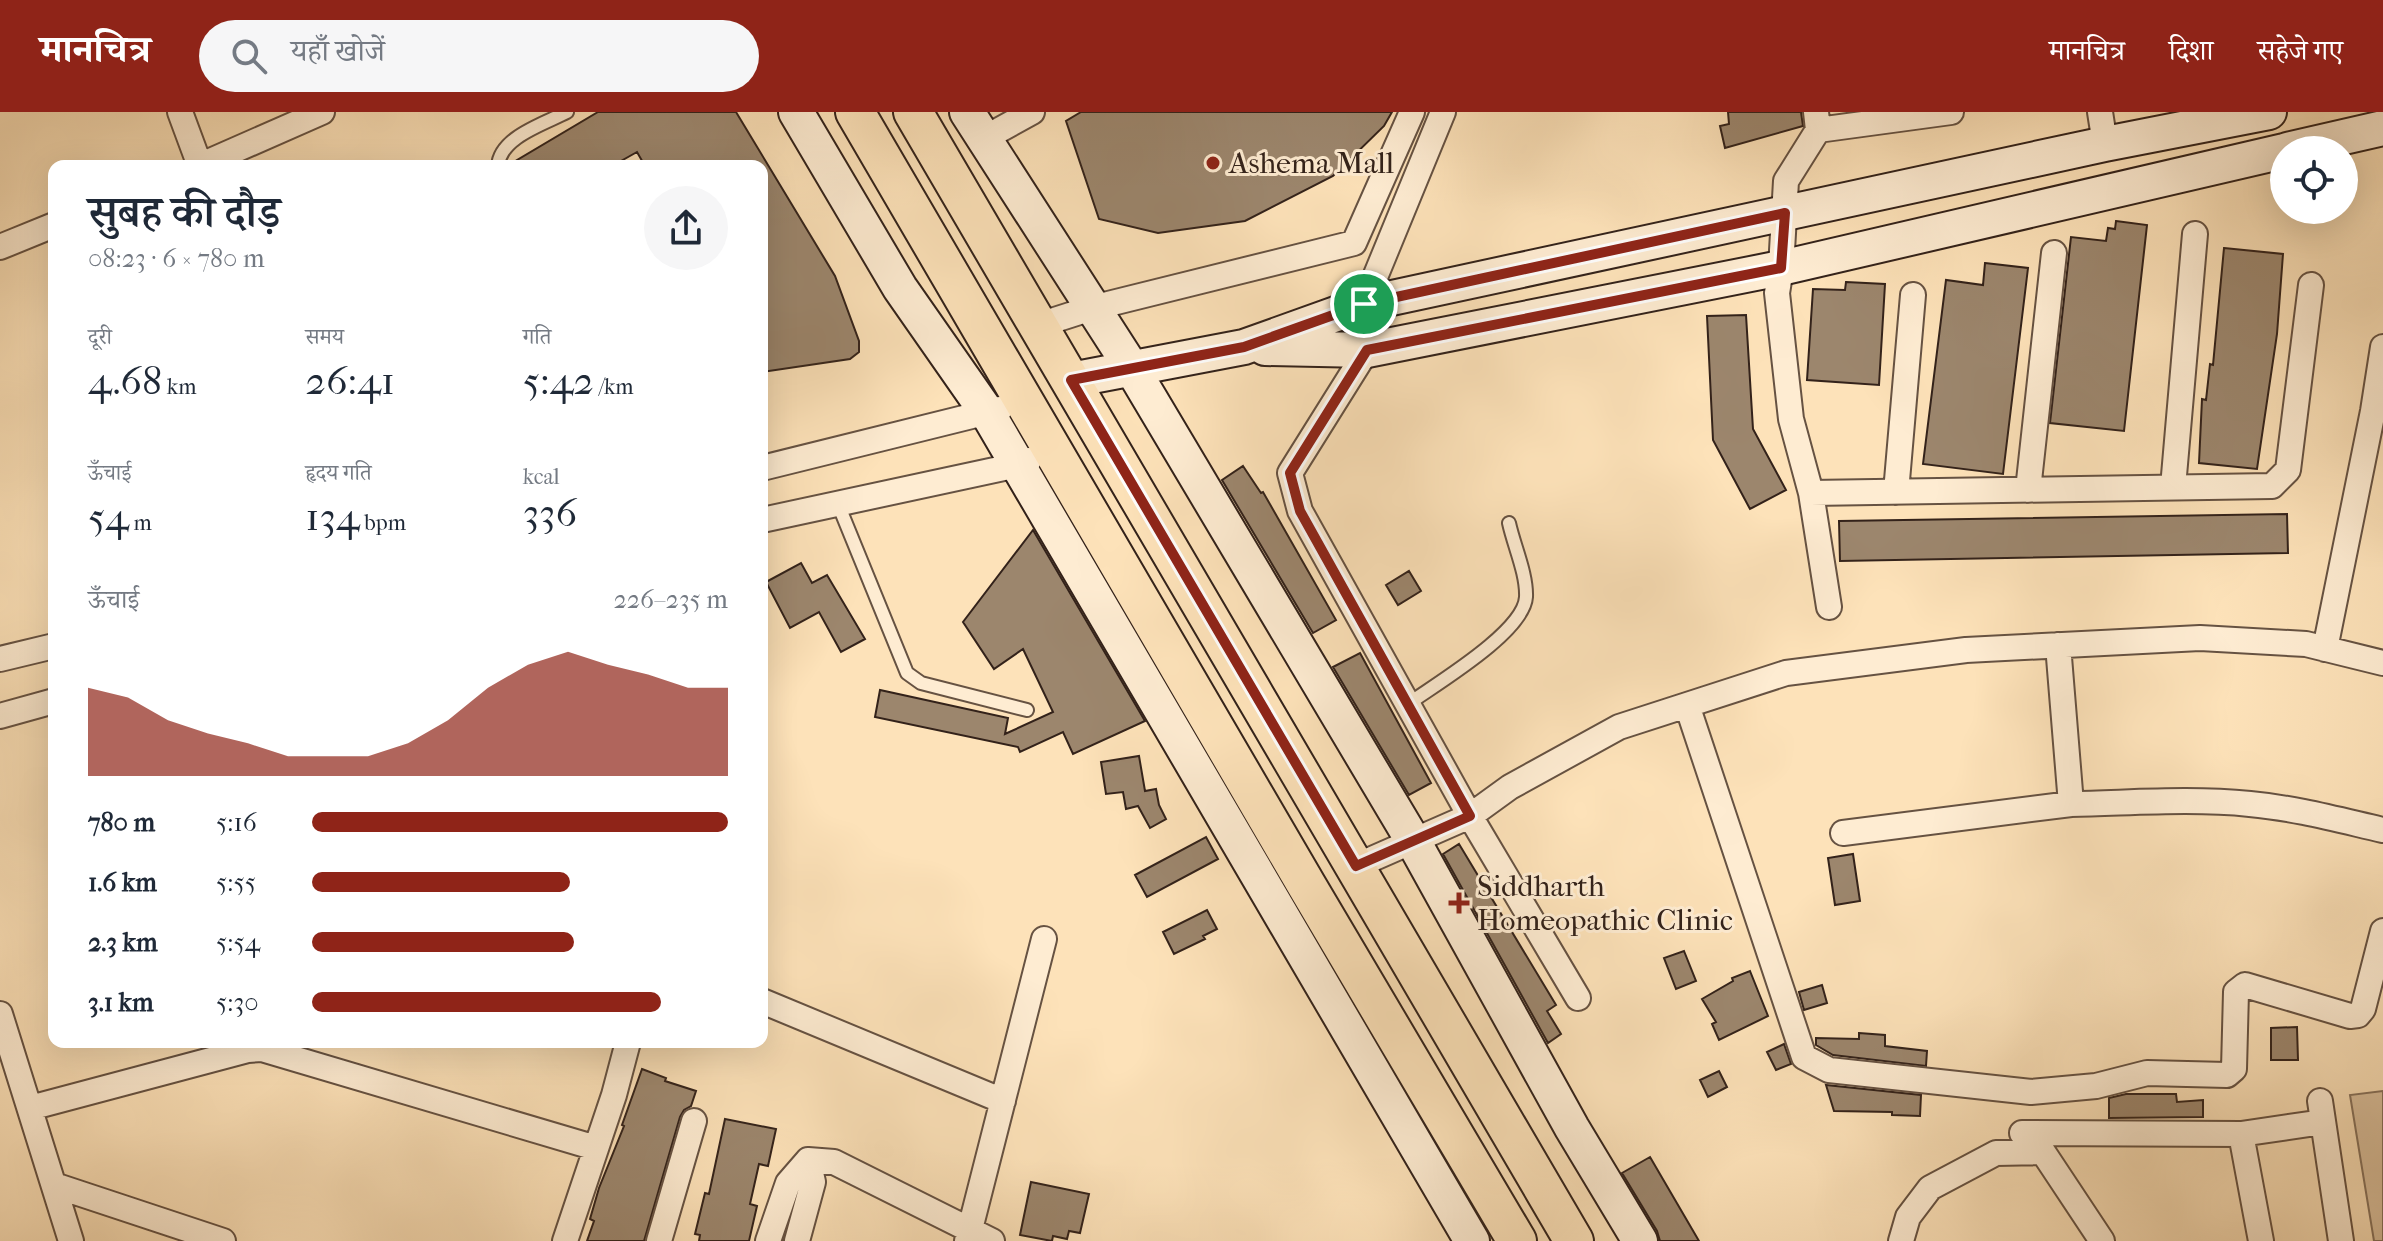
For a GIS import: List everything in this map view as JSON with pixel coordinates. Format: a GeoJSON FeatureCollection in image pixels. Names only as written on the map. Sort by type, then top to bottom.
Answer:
{"type":"FeatureCollection","features":[{"type":"Feature","properties":{"kind":"main road"},"geometry":{"type":"LineString","coordinates":[[855,112],[1052,447],[1291,895],[1517,1241]]}},
{"type":"Feature","properties":{"kind":"main road"},"geometry":{"type":"LineString","coordinates":[[913,112],[1574,1241]]}},
{"type":"Feature","properties":{"kind":"street"},"geometry":{"type":"LineString","coordinates":[[180,112],[198,160]]}},
{"type":"Feature","properties":{"kind":"street"},"geometry":{"type":"LineString","coordinates":[[214,160],[322,112]]}},
{"type":"Feature","properties":{"kind":"street"},"geometry":{"type":"LineString","coordinates":[[796,112],[900,288],[988,414],[1291,895],[1472,1241]]}},
{"type":"Feature","properties":{"kind":"street"},"geometry":{"type":"LineString","coordinates":[[1032,112],[975,126],[1131,367],[1412,839],[1572,1128],[1640,1241]]}},
{"type":"Feature","properties":{"kind":"street"},"geometry":{"type":"LineString","coordinates":[[1039,325],[1092,308],[1354,243],[1412,112]]}},
{"type":"Feature","properties":{"kind":"street"},"geometry":{"type":"LineString","coordinates":[[1443,112],[1364,304],[1367,350],[1290,473],[1300,511],[1470,816],[1578,998]]}},
{"type":"Feature","properties":{"kind":"street"},"geometry":{"type":"LineString","coordinates":[[1829,607],[1811,493],[1791,419],[1777,293],[1786,181],[1817,121],[1951,112]]}},
{"type":"Feature","properties":{"kind":"street"},"geometry":{"type":"LineString","coordinates":[[1071,380],[1244,347],[1364,304],[1785,213],[2103,128],[2269,112]]}},
{"type":"Feature","properties":{"kind":"street"},"geometry":{"type":"LineString","coordinates":[[2347,136],[2383,128]]}},
{"type":"Feature","properties":{"kind":"street"},"geometry":{"type":"LineString","coordinates":[[1244,347],[1367,350],[1781,268],[2270,154]]}},
{"type":"Feature","properties":{"kind":"street"},"geometry":{"type":"LineString","coordinates":[[0,247],[48,227]]}},
{"type":"Feature","properties":{"kind":"street"},"geometry":{"type":"LineString","coordinates":[[2173,487],[2195,234]]}},
{"type":"Feature","properties":{"kind":"street"},"geometry":{"type":"LineString","coordinates":[[2028,490],[2054,253]]}},
{"type":"Feature","properties":{"kind":"street"},"geometry":{"type":"LineString","coordinates":[[1811,493],[2272,486],[2288,470],[2311,285]]}},
{"type":"Feature","properties":{"kind":"street"},"geometry":{"type":"LineString","coordinates":[[1896,492],[1913,295]]}},
{"type":"Feature","properties":{"kind":"street"},"geometry":{"type":"LineString","coordinates":[[2325,649],[2383,347]]}},
{"type":"Feature","properties":{"kind":"street"},"geometry":{"type":"LineString","coordinates":[[768,467],[988,414],[1024,399]]}},
{"type":"Feature","properties":{"kind":"street"},"geometry":{"type":"LineString","coordinates":[[768,519],[1018,465],[1052,447]]}},
{"type":"Feature","properties":{"kind":"street"},"geometry":{"type":"LineString","coordinates":[[1356,866],[1470,816],[1510,787],[1619,727],[1786,673],[1966,650],[2200,638],[2306,644],[2383,663]]}},
{"type":"Feature","properties":{"kind":"street"},"geometry":{"type":"LineString","coordinates":[[2058,645],[2071,804]]}},
{"type":"Feature","properties":{"kind":"street"},"geometry":{"type":"LineString","coordinates":[[0,659],[48,647]]}},
{"type":"Feature","properties":{"kind":"street"},"geometry":{"type":"LineString","coordinates":[[0,716],[48,703]]}},
{"type":"Feature","properties":{"kind":"street"},"geometry":{"type":"LineString","coordinates":[[1687,705],[1804,1057],[1829,1070],[2031,1092],[2096,1086],[2147,1073],[2227,1075],[2234,1069],[2236,992],[2239,988],[2245,985],[2350,1016],[2358,1015],[2363,1009],[2383,931]]}},
{"type":"Feature","properties":{"kind":"street"},"geometry":{"type":"LineString","coordinates":[[1843,833],[2071,804],[2212,801],[2290,809],[2383,830]]}},
{"type":"Feature","properties":{"kind":"street"},"geometry":{"type":"LineString","coordinates":[[808,1160],[834,1162],[977,1238],[1003,1101],[1044,939]]}},
{"type":"Feature","properties":{"kind":"street"},"geometry":{"type":"LineString","coordinates":[[768,1003],[1003,1101]]}},
{"type":"Feature","properties":{"kind":"street"},"geometry":{"type":"LineString","coordinates":[[0,1014],[71,1241]]}},
{"type":"Feature","properties":{"kind":"street"},"geometry":{"type":"LineString","coordinates":[[565,1241],[626,1048]]}},
{"type":"Feature","properties":{"kind":"street"},"geometry":{"type":"LineString","coordinates":[[30,1108],[248,1050],[262,1049],[596,1148]]}},
{"type":"Feature","properties":{"kind":"street"},"geometry":{"type":"LineString","coordinates":[[579,1241],[631,1086]]}},
{"type":"Feature","properties":{"kind":"street"},"geometry":{"type":"LineString","coordinates":[[2022,1133],[2241,1134],[2322,1112],[2341,1241]]}},
{"type":"Feature","properties":{"kind":"street"},"geometry":{"type":"LineString","coordinates":[[659,1241],[694,1121]]}},
{"type":"Feature","properties":{"kind":"street"},"geometry":{"type":"LineString","coordinates":[[2241,1134],[2261,1241]]}},
{"type":"Feature","properties":{"kind":"street"},"geometry":{"type":"LineString","coordinates":[[1901,1241],[1908,1217],[1930,1188],[1996,1153],[2043,1152],[2102,1241]]}},
{"type":"Feature","properties":{"kind":"street"},"geometry":{"type":"LineString","coordinates":[[768,1241],[788,1183],[808,1160]]}},
{"type":"Feature","properties":{"kind":"street"},"geometry":{"type":"LineString","coordinates":[[797,1241],[813,1182],[808,1160]]}},
{"type":"Feature","properties":{"kind":"street"},"geometry":{"type":"LineString","coordinates":[[54,1185],[223,1241]]}},
{"type":"Feature","properties":{"kind":"lane"},"geometry":{"type":"LineString","coordinates":[[499,160],[508,144],[567,112]]}},
{"type":"Feature","properties":{"kind":"lane"},"geometry":{"type":"LineString","coordinates":[[838,504],[907,673],[921,683],[1027,710]]}},
{"type":"Feature","properties":{"kind":"lane"},"geometry":{"type":"LineString","coordinates":[[1408,704],[1498,640],[1522,611],[1526,597],[1509,523]]}},
{"type":"Feature","properties":{"kind":"shaded area"},"geometry":{"type":"Polygon","coordinates":[[[2383,1091],[2383,1241],[2374,1241],[2350,1095],[2383,1091]]]}},
{"type":"Feature","properties":{"kind":"building"},"geometry":{"type":"Polygon","coordinates":[[[598,112],[736,112],[765,160],[642,160],[637,152],[623,160],[517,160],[598,112]]]}},
{"type":"Feature","properties":{"kind":"building","name":"Ashema Mall"},"geometry":{"type":"Polygon","coordinates":[[[1081,112],[1392,112],[1384,126],[1333,176],[1245,221],[1158,233],[1099,219],[1066,121],[1081,112]]]}},
{"type":"Feature","properties":{"kind":"building"},"geometry":{"type":"Polygon","coordinates":[[[1728,112],[1801,112],[1803,126],[1725,148],[1720,126],[1729,124],[1728,112]]]}},
{"type":"Feature","properties":{"kind":"building"},"geometry":{"type":"Polygon","coordinates":[[[768,165],[835,276],[859,341],[859,352],[850,359],[768,371],[768,165]]]}},
{"type":"Feature","properties":{"kind":"building"},"geometry":{"type":"Polygon","coordinates":[[[2116,221],[2147,225],[2124,431],[2050,423],[2071,237],[2106,241],[2108,228],[2115,229],[2116,221]]]}},
{"type":"Feature","properties":{"kind":"building"},"geometry":{"type":"Polygon","coordinates":[[[2224,248],[2283,254],[2277,334],[2257,469],[2199,463],[2202,399],[2206,400],[2210,364],[2213,365],[2224,248]]]}},
{"type":"Feature","properties":{"kind":"building"},"geometry":{"type":"Polygon","coordinates":[[[1985,263],[2028,268],[2003,474],[1923,464],[1946,280],[1983,285],[1985,263]]]}},
{"type":"Feature","properties":{"kind":"building"},"geometry":{"type":"Polygon","coordinates":[[[1846,282],[1885,284],[1879,385],[1807,380],[1813,289],[1845,290],[1846,282]]]}},
{"type":"Feature","properties":{"kind":"building"},"geometry":{"type":"Polygon","coordinates":[[[1746,315],[1753,429],[1786,490],[1750,509],[1713,440],[1707,316],[1746,315]]]}},
{"type":"Feature","properties":{"kind":"building"},"geometry":{"type":"Polygon","coordinates":[[[1243,466],[1263,492],[1336,620],[1313,633],[1222,480],[1243,466]]]}},
{"type":"Feature","properties":{"kind":"building"},"geometry":{"type":"Polygon","coordinates":[[[2287,514],[2288,553],[1840,561],[1839,521],[2287,514]]]}},
{"type":"Feature","properties":{"kind":"building"},"geometry":{"type":"Polygon","coordinates":[[[1033,530],[1145,721],[1073,754],[1063,732],[1020,752],[1018,747],[875,717],[880,690],[1008,718],[1005,734],[1053,712],[1023,649],[994,669],[963,622],[1033,530]]]}},
{"type":"Feature","properties":{"kind":"building"},"geometry":{"type":"Polygon","coordinates":[[[801,563],[812,583],[827,575],[865,639],[841,652],[819,612],[790,628],[768,581],[801,563]]]}},
{"type":"Feature","properties":{"kind":"building"},"geometry":{"type":"Polygon","coordinates":[[[1409,571],[1421,591],[1398,605],[1386,585],[1409,571]]]}},
{"type":"Feature","properties":{"kind":"building"},"geometry":{"type":"Polygon","coordinates":[[[1360,653],[1431,783],[1409,795],[1333,667],[1360,653]]]}},
{"type":"Feature","properties":{"kind":"building"},"geometry":{"type":"Polygon","coordinates":[[[1139,756],[1145,791],[1156,789],[1166,819],[1150,828],[1138,806],[1126,809],[1123,792],[1106,794],[1101,762],[1139,756]]]}},
{"type":"Feature","properties":{"kind":"building"},"geometry":{"type":"Polygon","coordinates":[[[1206,837],[1218,859],[1147,897],[1135,875],[1206,837]]]}},
{"type":"Feature","properties":{"kind":"building"},"geometry":{"type":"Polygon","coordinates":[[[1459,844],[1556,1005],[1547,1011],[1561,1034],[1548,1043],[1443,854],[1459,844]]]}},
{"type":"Feature","properties":{"kind":"building"},"geometry":{"type":"Polygon","coordinates":[[[1853,854],[1860,901],[1835,905],[1828,858],[1853,854]]]}},
{"type":"Feature","properties":{"kind":"building"},"geometry":{"type":"Polygon","coordinates":[[[1207,910],[1217,929],[1203,936],[1205,939],[1174,954],[1163,932],[1207,910]]]}},
{"type":"Feature","properties":{"kind":"building"},"geometry":{"type":"Polygon","coordinates":[[[1684,951],[1696,981],[1676,989],[1664,958],[1684,951]]]}},
{"type":"Feature","properties":{"kind":"building"},"geometry":{"type":"Polygon","coordinates":[[[1750,971],[1768,1016],[1719,1040],[1712,1024],[1716,1022],[1702,999],[1733,981],[1732,978],[1750,971]]]}},
{"type":"Feature","properties":{"kind":"building"},"geometry":{"type":"Polygon","coordinates":[[[1822,985],[1827,1003],[1804,1010],[1799,992],[1822,985]]]}},
{"type":"Feature","properties":{"kind":"building"},"geometry":{"type":"Polygon","coordinates":[[[2297,1027],[2298,1060],[2271,1060],[2271,1028],[2297,1027]]]}},
{"type":"Feature","properties":{"kind":"building"},"geometry":{"type":"Polygon","coordinates":[[[1859,1033],[1885,1035],[1885,1046],[1927,1051],[1926,1066],[1833,1055],[1816,1045],[1816,1038],[1859,1039],[1859,1033]]]}},
{"type":"Feature","properties":{"kind":"building"},"geometry":{"type":"Polygon","coordinates":[[[1784,1044],[1791,1064],[1776,1070],[1767,1052],[1784,1044]]]}},
{"type":"Feature","properties":{"kind":"building"},"geometry":{"type":"Polygon","coordinates":[[[642,1069],[666,1078],[665,1081],[696,1091],[691,1106],[680,1117],[644,1241],[587,1241],[594,1221],[590,1219],[599,1188],[624,1126],[642,1069]]]}},
{"type":"Feature","properties":{"kind":"building"},"geometry":{"type":"Polygon","coordinates":[[[1719,1071],[1727,1087],[1708,1097],[1700,1080],[1719,1071]]]}},
{"type":"Feature","properties":{"kind":"building"},"geometry":{"type":"Polygon","coordinates":[[[1826,1085],[1921,1095],[1920,1116],[1834,1111],[1826,1085]]]}},
{"type":"Feature","properties":{"kind":"building"},"geometry":{"type":"Polygon","coordinates":[[[2126,1094],[2176,1094],[2177,1102],[2203,1100],[2203,1117],[2109,1118],[2109,1098],[2126,1094]]]}},
{"type":"Feature","properties":{"kind":"building"},"geometry":{"type":"Polygon","coordinates":[[[725,1119],[776,1129],[768,1166],[759,1164],[750,1204],[757,1206],[749,1241],[699,1241],[700,1235],[695,1234],[705,1193],[709,1194],[725,1119]]]}},
{"type":"Feature","properties":{"kind":"building"},"geometry":{"type":"Polygon","coordinates":[[[1650,1157],[1699,1241],[1660,1241],[1622,1173],[1650,1157]]]}},
{"type":"Feature","properties":{"kind":"building"},"geometry":{"type":"Polygon","coordinates":[[[1031,1182],[1089,1194],[1080,1233],[1069,1231],[1067,1239],[1053,1236],[1052,1241],[1020,1235],[1031,1182]]]}},
{"type":"Feature","properties":{"kind":"place","name":"Ashema Mall"},"geometry":{"type":"Point","coordinates":[1213,163]}},
{"type":"Feature","properties":{"kind":"place","name":"Siddharth Homeopathic Clinic"},"geometry":{"type":"Point","coordinates":[1459,903]}},
{"type":"Feature","properties":{"kind":"route"},"geometry":{"type":"LineString","coordinates":[[1785,213],[1781,268],[1367,350],[1290,473],[1300,511],[1470,816],[1356,866],[1071,380],[1244,347],[1364,304],[1785,213]]}}]}
